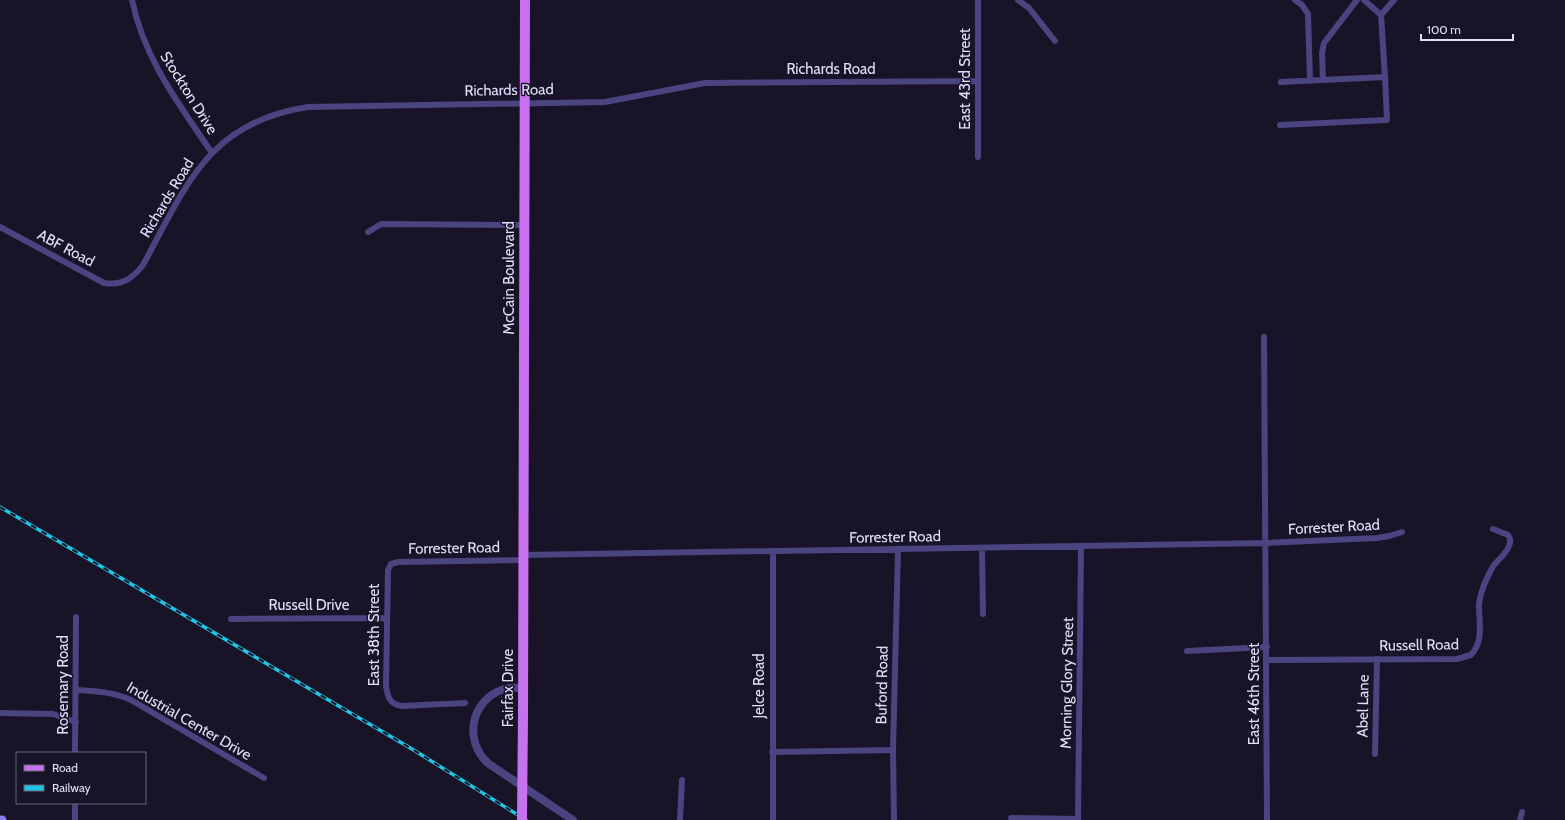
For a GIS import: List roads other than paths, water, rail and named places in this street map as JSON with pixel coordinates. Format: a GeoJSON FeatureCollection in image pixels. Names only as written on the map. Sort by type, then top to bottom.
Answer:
{"type":"FeatureCollection","features":[{"type":"Feature","properties":{"kind":"main road","name":"McCain Boulevard"},"geometry":{"type":"LineString","coordinates":[[523,558],[525,0]]}},
{"type":"Feature","properties":{"kind":"main road","name":"Fairfax Drive"},"geometry":{"type":"LineString","coordinates":[[522,820],[523,558]]}},
{"type":"Feature","properties":{"kind":"street","name":"Stockton Drive"},"geometry":{"type":"LineString","coordinates":[[132,0],[143,39],[156,68],[212,152]]}},
{"type":"Feature","properties":{"kind":"street","name":"East 43rd Street"},"geometry":{"type":"LineString","coordinates":[[978,0],[978,157]]}},
{"type":"Feature","properties":{"kind":"street"},"geometry":{"type":"LineString","coordinates":[[1018,0],[1029,8],[1055,41]]}},
{"type":"Feature","properties":{"kind":"street"},"geometry":{"type":"LineString","coordinates":[[1295,0],[1302,4],[1308,14],[1310,81]]}},
{"type":"Feature","properties":{"kind":"street"},"geometry":{"type":"LineString","coordinates":[[1323,80],[1322,53],[1324,43],[1357,0]]}},
{"type":"Feature","properties":{"kind":"street"},"geometry":{"type":"LineString","coordinates":[[1364,0],[1382,15]]}},
{"type":"Feature","properties":{"kind":"street"},"geometry":{"type":"LineString","coordinates":[[1280,125],[1387,120],[1382,15],[1394,0]]}},
{"type":"Feature","properties":{"kind":"street"},"geometry":{"type":"LineString","coordinates":[[1282,82],[1385,77]]}},
{"type":"Feature","properties":{"kind":"street","name":"Richards Road"},"geometry":{"type":"LineString","coordinates":[[121,283],[134,276],[143,265],[187,183],[212,152],[224,141],[248,125],[271,115],[292,109],[328,106],[605,102],[705,83],[978,81]]}},
{"type":"Feature","properties":{"kind":"street"},"geometry":{"type":"LineString","coordinates":[[368,232],[381,224],[524,225]]}},
{"type":"Feature","properties":{"kind":"street","name":"ABF Road"},"geometry":{"type":"LineString","coordinates":[[0,228],[104,283],[121,283]]}},
{"type":"Feature","properties":{"kind":"street"},"geometry":{"type":"LineString","coordinates":[[1264,336],[1266,543]]}},
{"type":"Feature","properties":{"kind":"street","name":"Russell Road"},"geometry":{"type":"LineString","coordinates":[[1267,660],[1457,659],[1471,655],[1479,643],[1479,605],[1483,587],[1494,565],[1507,549],[1510,540],[1508,535],[1493,529]]}},
{"type":"Feature","properties":{"kind":"street","name":"Forrester Road"},"geometry":{"type":"LineString","coordinates":[[388,570],[391,564],[398,562],[773,551],[1266,543],[1383,537],[1402,532]]}},
{"type":"Feature","properties":{"kind":"street","name":"East 46th Street"},"geometry":{"type":"LineString","coordinates":[[1266,543],[1267,820]]}},
{"type":"Feature","properties":{"kind":"street","name":"Morning Glory Street"},"geometry":{"type":"LineString","coordinates":[[1078,819],[1081,547]]}},
{"type":"Feature","properties":{"kind":"street"},"geometry":{"type":"LineString","coordinates":[[982,548],[983,614]]}},
{"type":"Feature","properties":{"kind":"street","name":"Buford Road"},"geometry":{"type":"LineString","coordinates":[[894,820],[893,750],[898,550]]}},
{"type":"Feature","properties":{"kind":"street","name":"Jelce Road"},"geometry":{"type":"LineString","coordinates":[[773,551],[773,820]]}},
{"type":"Feature","properties":{"kind":"street","name":"East 38th Street"},"geometry":{"type":"LineString","coordinates":[[388,570],[386,686],[389,700],[393,704],[402,706],[465,703]]}},
{"type":"Feature","properties":{"kind":"street","name":"Rosemary Road"},"geometry":{"type":"LineString","coordinates":[[75,752],[76,617]]}},
{"type":"Feature","properties":{"kind":"street","name":"Russell Drive"},"geometry":{"type":"LineString","coordinates":[[231,619],[386,618]]}},
{"type":"Feature","properties":{"kind":"street"},"geometry":{"type":"LineString","coordinates":[[1187,651],[1267,647]]}},
{"type":"Feature","properties":{"kind":"street","name":"Abel Lane"},"geometry":{"type":"LineString","coordinates":[[1375,754],[1377,659]]}},
{"type":"Feature","properties":{"kind":"street"},"geometry":{"type":"LineString","coordinates":[[523,688],[508,688],[498,692],[480,707],[473,726],[475,745],[482,757],[489,764],[573,820]]}},
{"type":"Feature","properties":{"kind":"street","name":"Industrial Center Drive"},"geometry":{"type":"LineString","coordinates":[[76,690],[115,694],[131,700],[264,778]]}},
{"type":"Feature","properties":{"kind":"street"},"geometry":{"type":"LineString","coordinates":[[0,712],[53,714],[76,722]]}},
{"type":"Feature","properties":{"kind":"street"},"geometry":{"type":"LineString","coordinates":[[772,752],[893,750]]}},
{"type":"Feature","properties":{"kind":"street"},"geometry":{"type":"LineString","coordinates":[[680,820],[682,780]]}},
{"type":"Feature","properties":{"kind":"street"},"geometry":{"type":"LineString","coordinates":[[74,804],[75,820]]}},
{"type":"Feature","properties":{"kind":"street"},"geometry":{"type":"LineString","coordinates":[[1520,820],[1522,812]]}},
{"type":"Feature","properties":{"kind":"street"},"geometry":{"type":"LineString","coordinates":[[1011,818],[1078,819]]}},
{"type":"Feature","properties":{"kind":"railway"},"geometry":{"type":"LineString","coordinates":[[0,507],[412,749],[526,820]]}}]}
